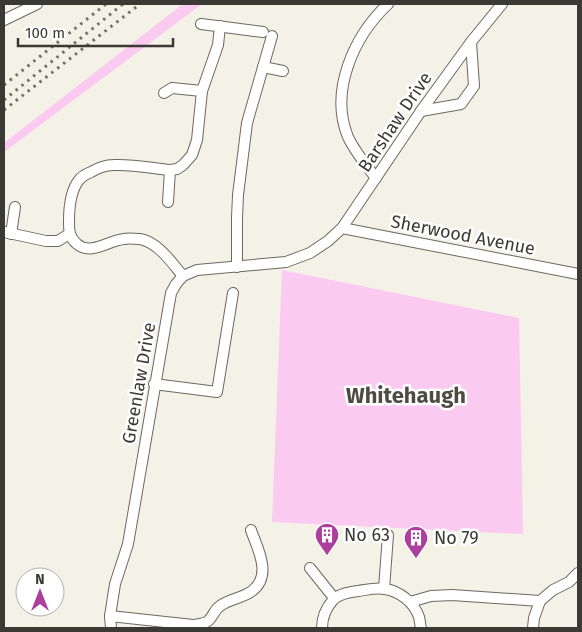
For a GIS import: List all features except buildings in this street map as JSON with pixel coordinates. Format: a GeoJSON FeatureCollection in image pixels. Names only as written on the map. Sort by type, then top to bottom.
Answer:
{"type":"FeatureCollection","features":[{"type":"Feature","properties":{"kind":"street"},"geometry":{"type":"LineString","coordinates":[[376,178],[359,156],[348,136],[342,115],[341,98],[343,82],[354,51],[364,32],[377,14],[388,4]]}},
{"type":"Feature","properties":{"kind":"street","name":"Barshaw Drive"},"geometry":{"type":"LineString","coordinates":[[237,266],[286,262],[310,252],[328,241],[342,228],[421,111],[471,42],[502,4]]}},
{"type":"Feature","properties":{"kind":"street"},"geometry":{"type":"LineString","coordinates":[[4,20],[34,5]]}},
{"type":"Feature","properties":{"kind":"street"},"geometry":{"type":"LineString","coordinates":[[201,24],[220,26],[268,34],[263,67],[247,123],[238,203],[237,266],[197,270],[182,276],[167,256],[146,241],[140,239],[124,239],[96,248],[88,249],[81,247],[72,240],[69,234],[69,218],[75,185],[81,176],[112,164],[170,170],[177,169],[184,166],[192,155],[197,140],[202,91],[218,45],[220,26]]}},
{"type":"Feature","properties":{"kind":"street"},"geometry":{"type":"LineString","coordinates":[[421,111],[461,104],[474,86],[471,42]]}},
{"type":"Feature","properties":{"kind":"street"},"geometry":{"type":"LineString","coordinates":[[263,67],[283,71]]}},
{"type":"Feature","properties":{"kind":"street"},"geometry":{"type":"LineString","coordinates":[[164,93],[172,88],[202,91]]}},
{"type":"Feature","properties":{"kind":"street"},"geometry":{"type":"LineString","coordinates":[[168,202],[170,170]]}},
{"type":"Feature","properties":{"kind":"street"},"geometry":{"type":"LineString","coordinates":[[14,207],[8,233],[46,241],[58,241],[69,234]]}},
{"type":"Feature","properties":{"kind":"street","name":"Sherwood Avenue"},"geometry":{"type":"LineString","coordinates":[[342,228],[578,274]]}},
{"type":"Feature","properties":{"kind":"street","name":"Greenlaw Drive"},"geometry":{"type":"LineString","coordinates":[[111,628],[110,616],[115,584],[128,544],[171,293],[182,276]]}},
{"type":"Feature","properties":{"kind":"street"},"geometry":{"type":"LineString","coordinates":[[154,384],[217,392],[233,293]]}},
{"type":"Feature","properties":{"kind":"street"},"geometry":{"type":"LineString","coordinates":[[110,616],[193,625],[209,620],[215,610],[221,605],[252,591],[263,573],[263,564],[251,530]]}},
{"type":"Feature","properties":{"kind":"street"},"geometry":{"type":"LineString","coordinates":[[384,589],[388,534]]}},
{"type":"Feature","properties":{"kind":"street"},"geometry":{"type":"LineString","coordinates":[[310,568],[334,598]]}},
{"type":"Feature","properties":{"kind":"street"},"geometry":{"type":"LineString","coordinates":[[533,628],[540,600],[553,590],[574,584],[578,572]]}},
{"type":"Feature","properties":{"kind":"street"},"geometry":{"type":"LineString","coordinates":[[322,628],[326,610],[334,598],[351,592],[384,589],[399,594],[410,602],[419,617],[420,628]]}},
{"type":"Feature","properties":{"kind":"street"},"geometry":{"type":"LineString","coordinates":[[410,602],[430,596],[452,595],[540,600]]}},
{"type":"Feature","properties":{"kind":"shaded area"},"geometry":{"type":"Polygon","coordinates":[[[183,4],[202,4],[4,152],[4,143],[183,4]]]}},
{"type":"Feature","properties":{"kind":"shaded area"},"geometry":{"type":"Polygon","coordinates":[[[282,270],[519,318],[523,534],[272,522],[282,270]]]}},
{"type":"Feature","properties":{"kind":"railway"},"geometry":{"type":"LineString","coordinates":[[4,85],[106,4]]}},
{"type":"Feature","properties":{"kind":"railway"},"geometry":{"type":"LineString","coordinates":[[4,100],[123,4]]}},
{"type":"Feature","properties":{"kind":"railway"},"geometry":{"type":"LineString","coordinates":[[4,110],[140,4]]}},
{"type":"Feature","properties":{"kind":"place","name":"No 63"},"geometry":{"type":"Point","coordinates":[327,556]}},
{"type":"Feature","properties":{"kind":"place","name":"No 79"},"geometry":{"type":"Point","coordinates":[416,559]}},
{"type":"Feature","properties":{"kind":"district","name":"Whitehaugh"},"geometry":{"type":"Point","coordinates":[406,395]}}]}
